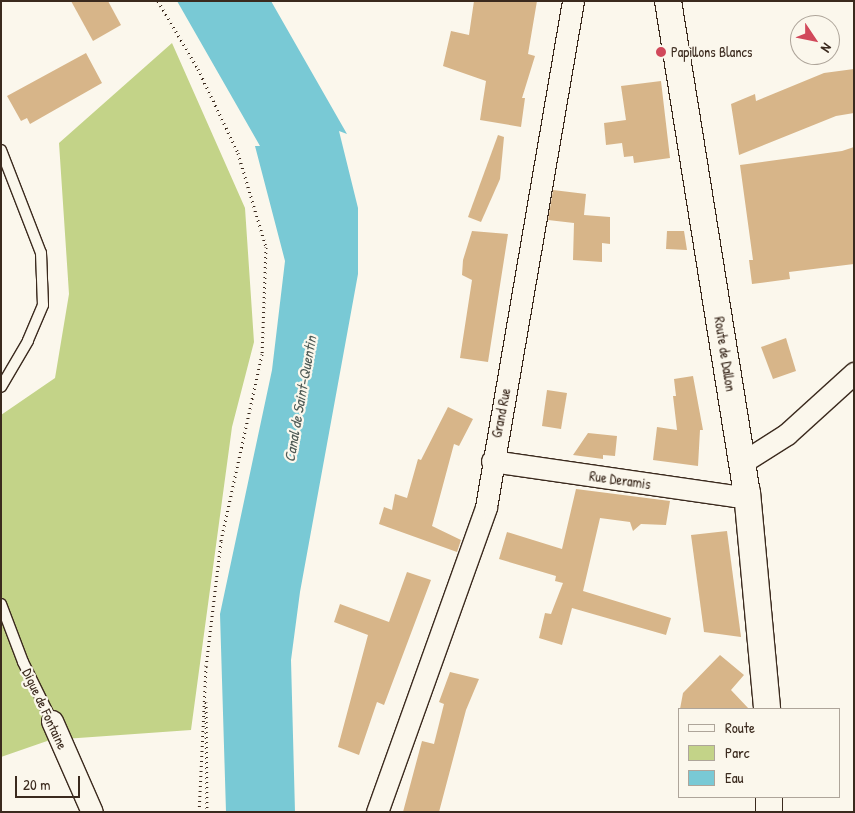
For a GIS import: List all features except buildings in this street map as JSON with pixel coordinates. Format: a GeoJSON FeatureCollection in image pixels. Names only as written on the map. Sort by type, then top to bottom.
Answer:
{"type":"FeatureCollection","features":[{"type":"Feature","properties":{"kind":"street","name":"Grand Rue"},"geometry":{"type":"LineString","coordinates":[[377,812],[486,507],[492,461],[537,221],[573,1]]}},
{"type":"Feature","properties":{"kind":"street","name":"Route de Dallon"},"geometry":{"type":"LineString","coordinates":[[668,1],[748,492],[768,708]]}},
{"type":"Feature","properties":{"kind":"street"},"geometry":{"type":"LineString","coordinates":[[743,462],[787,434],[854,373]]}},
{"type":"Feature","properties":{"kind":"street","name":"Rue Deramis"},"geometry":{"type":"LineString","coordinates":[[492,461],[735,496],[748,492]]}},
{"type":"Feature","properties":{"kind":"street","name":"Digue de Fontaine"},"geometry":{"type":"LineString","coordinates":[[52,721],[92,812]]}},
{"type":"Feature","properties":{"kind":"street"},"geometry":{"type":"LineString","coordinates":[[769,798],[769,812]]}},
{"type":"Feature","properties":{"kind":"lane"},"geometry":{"type":"LineString","coordinates":[[1,150],[41,253],[42,305],[28,341],[1,387]]}},
{"type":"Feature","properties":{"kind":"lane","name":"Digue de Fontaine"},"geometry":{"type":"LineString","coordinates":[[1,604],[23,662],[52,721]]}},
{"type":"Feature","properties":{"kind":"path"},"geometry":{"type":"LineString","coordinates":[[158,1],[198,69],[238,154],[266,247],[262,354],[221,541],[206,666],[199,812]]}},
{"type":"Feature","properties":{"kind":"path"},"geometry":{"type":"LineString","coordinates":[[206,666],[207,812]]}},
{"type":"Feature","properties":{"kind":"green space"},"geometry":{"type":"Polygon","coordinates":[[[172,43],[245,208],[254,342],[232,427],[191,730],[50,740],[1,757],[1,415],[55,378],[69,294],[59,143],[172,43]]]}},
{"type":"Feature","properties":{"kind":"water","name":"Canal de Saint-Quentin"},"geometry":{"type":"Polygon","coordinates":[[[177,1],[271,1],[347,134],[339,131],[358,208],[358,274],[300,592],[291,660],[295,812],[226,812],[220,614],[272,370],[285,261],[255,146],[260,146],[177,1]]]}},
{"type":"Feature","properties":{"kind":"place","name":"Papillons Blancs"},"geometry":{"type":"Point","coordinates":[661,52]}}]}
